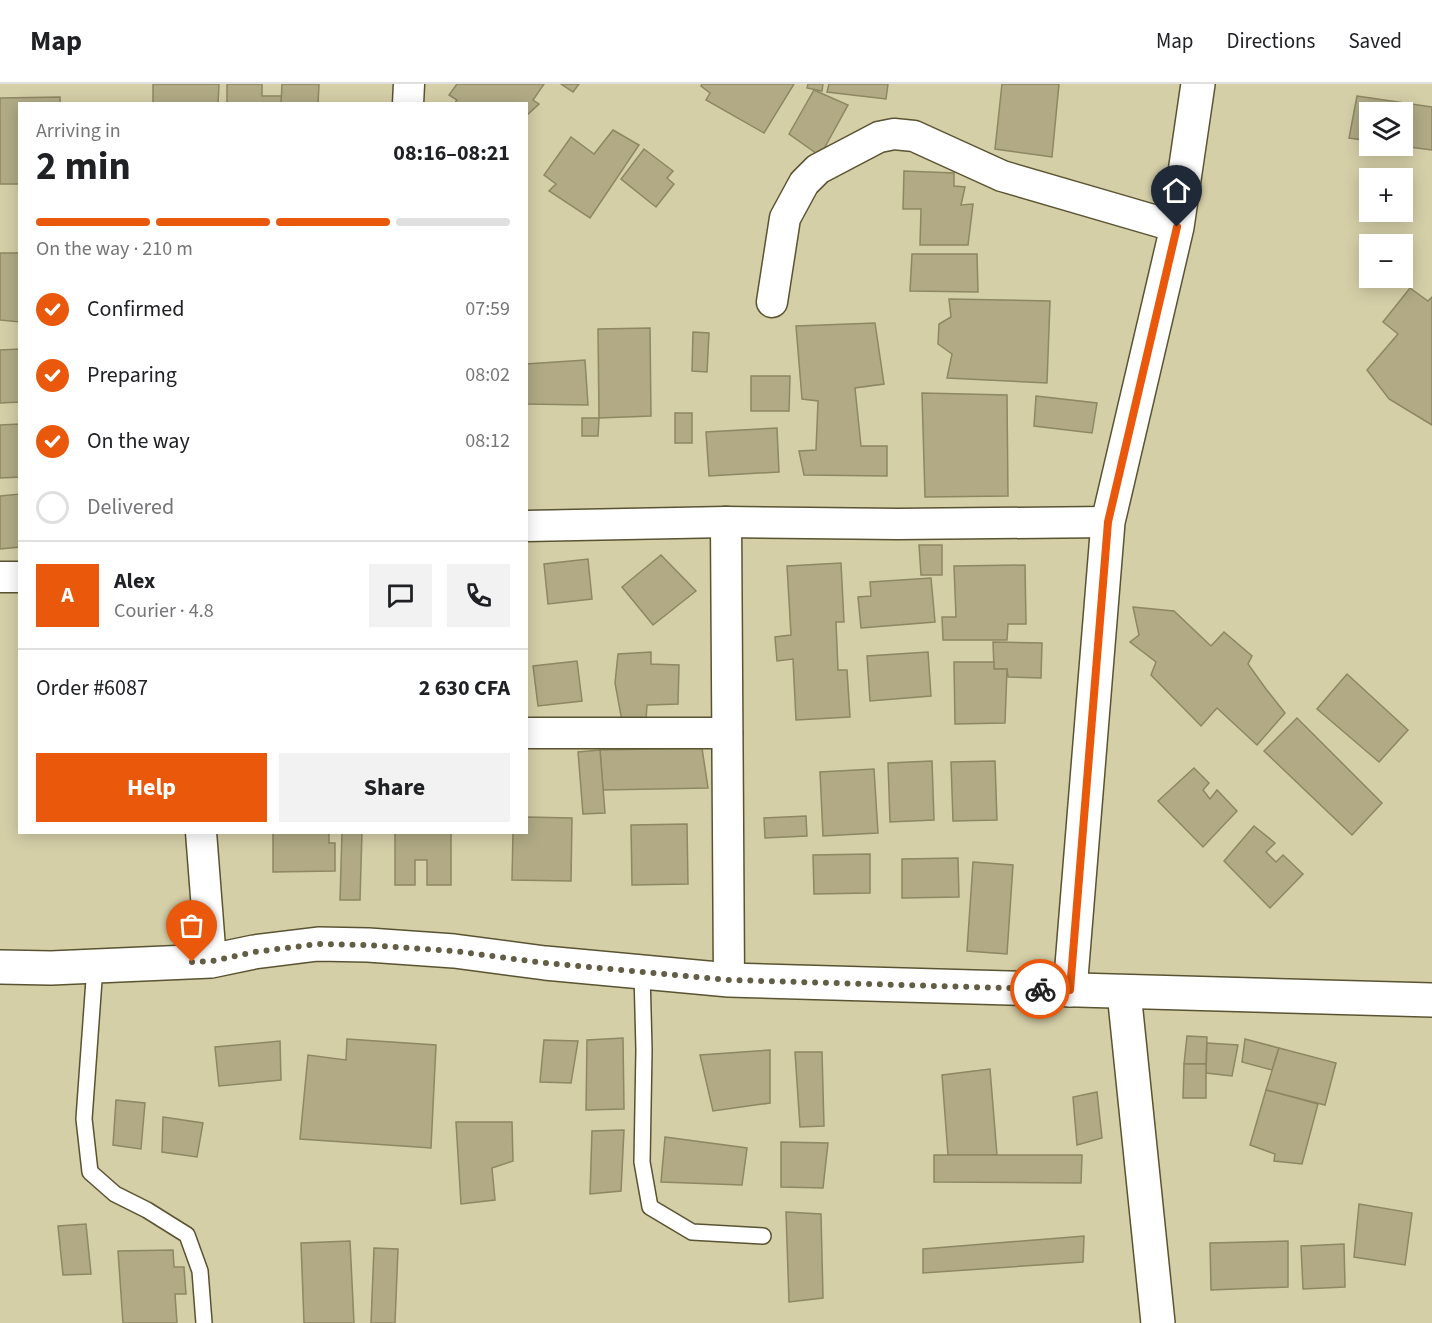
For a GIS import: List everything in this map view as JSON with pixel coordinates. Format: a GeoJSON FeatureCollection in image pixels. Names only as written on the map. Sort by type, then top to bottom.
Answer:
{"type":"FeatureCollection","features":[{"type":"Feature","properties":{"kind":"street"},"geometry":{"type":"LineString","coordinates":[[408,102],[409,84]]}},
{"type":"Feature","properties":{"kind":"street"},"geometry":{"type":"LineString","coordinates":[[1070,990],[1108,522],[1177,227],[1198,84]]}},
{"type":"Feature","properties":{"kind":"street"},"geometry":{"type":"LineString","coordinates":[[772,302],[785,218],[804,183],[818,169],[879,137],[894,134],[914,136],[1002,176],[1177,227]]}},
{"type":"Feature","properties":{"kind":"street"},"geometry":{"type":"LineString","coordinates":[[528,526],[726,522],[898,524],[1108,522]]}},
{"type":"Feature","properties":{"kind":"street"},"geometry":{"type":"LineString","coordinates":[[726,522],[729,980]]}},
{"type":"Feature","properties":{"kind":"street"},"geometry":{"type":"LineString","coordinates":[[0,577],[18,577]]}},
{"type":"Feature","properties":{"kind":"street"},"geometry":{"type":"LineString","coordinates":[[528,733],[727,733]]}},
{"type":"Feature","properties":{"kind":"street"},"geometry":{"type":"LineString","coordinates":[[201,834],[212,961]]}},
{"type":"Feature","properties":{"kind":"street"},"geometry":{"type":"LineString","coordinates":[[0,967],[51,968],[212,961],[254,952],[318,944],[368,945],[454,951],[545,963],[729,980],[1432,1000]]}},
{"type":"Feature","properties":{"kind":"street"},"geometry":{"type":"LineString","coordinates":[[1124,992],[1158,1323]]}},
{"type":"Feature","properties":{"kind":"lane"},"geometry":{"type":"LineString","coordinates":[[95,966],[84,1119],[90,1172],[115,1194],[147,1210],[186,1235],[200,1271],[204,1323]]}},
{"type":"Feature","properties":{"kind":"lane"},"geometry":{"type":"LineString","coordinates":[[642,972],[644,1050],[642,1162],[650,1206],[692,1232],[763,1236]]}},
{"type":"Feature","properties":{"kind":"building"},"geometry":{"type":"Polygon","coordinates":[[[153,84],[219,84],[218,102],[153,102],[153,84]]]}},
{"type":"Feature","properties":{"kind":"building"},"geometry":{"type":"Polygon","coordinates":[[[227,84],[262,84],[262,96],[282,96],[282,102],[227,102],[227,84]]]}},
{"type":"Feature","properties":{"kind":"building"},"geometry":{"type":"Polygon","coordinates":[[[282,84],[319,84],[318,102],[281,102],[282,84]]]}},
{"type":"Feature","properties":{"kind":"building"},"geometry":{"type":"Polygon","coordinates":[[[457,84],[544,84],[533,100],[539,104],[528,114],[528,102],[456,102],[457,100],[449,95],[457,84]]]}},
{"type":"Feature","properties":{"kind":"building"},"geometry":{"type":"Polygon","coordinates":[[[561,84],[579,84],[573,92],[561,84]]]}},
{"type":"Feature","properties":{"kind":"building"},"geometry":{"type":"Polygon","coordinates":[[[702,84],[794,84],[764,133],[706,100],[710,93],[701,86],[702,84]]]}},
{"type":"Feature","properties":{"kind":"building"},"geometry":{"type":"Polygon","coordinates":[[[808,84],[823,84],[822,91],[807,88],[808,84]]]}},
{"type":"Feature","properties":{"kind":"building"},"geometry":{"type":"Polygon","coordinates":[[[829,84],[888,84],[886,99],[827,92],[829,84]]]}},
{"type":"Feature","properties":{"kind":"building"},"geometry":{"type":"Polygon","coordinates":[[[1002,84],[1059,84],[1052,157],[995,149],[1002,84]]]}},
{"type":"Feature","properties":{"kind":"building"},"geometry":{"type":"Polygon","coordinates":[[[814,90],[848,105],[820,156],[789,134],[814,90]]]}},
{"type":"Feature","properties":{"kind":"building"},"geometry":{"type":"Polygon","coordinates":[[[1357,96],[1398,102],[1359,102],[1359,139],[1349,138],[1357,96]]]}},
{"type":"Feature","properties":{"kind":"building"},"geometry":{"type":"Polygon","coordinates":[[[60,97],[60,102],[18,102],[18,184],[0,184],[0,98],[60,97]]]}},
{"type":"Feature","properties":{"kind":"building"},"geometry":{"type":"Polygon","coordinates":[[[1413,104],[1432,107],[1432,150],[1413,147],[1413,104]]]}},
{"type":"Feature","properties":{"kind":"building"},"geometry":{"type":"Polygon","coordinates":[[[613,130],[639,145],[590,218],[549,191],[556,184],[544,175],[571,137],[594,154],[613,130]]]}},
{"type":"Feature","properties":{"kind":"building"},"geometry":{"type":"Polygon","coordinates":[[[644,149],[673,171],[667,178],[674,184],[656,207],[621,179],[644,149]]]}},
{"type":"Feature","properties":{"kind":"building"},"geometry":{"type":"Polygon","coordinates":[[[904,171],[954,173],[954,186],[965,187],[961,205],[973,204],[968,245],[920,245],[921,209],[903,209],[904,171]]]}},
{"type":"Feature","properties":{"kind":"building"},"geometry":{"type":"Polygon","coordinates":[[[0,253],[18,253],[18,322],[0,320],[0,253]]]}},
{"type":"Feature","properties":{"kind":"building"},"geometry":{"type":"Polygon","coordinates":[[[912,254],[977,254],[978,292],[910,291],[912,254]]]}},
{"type":"Feature","properties":{"kind":"building"},"geometry":{"type":"Polygon","coordinates":[[[1410,288],[1428,301],[1432,297],[1432,425],[1389,399],[1367,370],[1398,334],[1383,322],[1410,288]]]}},
{"type":"Feature","properties":{"kind":"building"},"geometry":{"type":"Polygon","coordinates":[[[949,299],[1050,301],[1047,383],[947,378],[952,354],[938,344],[939,324],[951,317],[949,299]]]}},
{"type":"Feature","properties":{"kind":"building"},"geometry":{"type":"Polygon","coordinates":[[[875,323],[884,384],[855,388],[861,446],[887,446],[887,476],[804,475],[799,451],[816,450],[818,401],[802,399],[796,326],[875,323]]]}},
{"type":"Feature","properties":{"kind":"building"},"geometry":{"type":"Polygon","coordinates":[[[650,328],[651,416],[599,418],[598,329],[650,328]]]}},
{"type":"Feature","properties":{"kind":"building"},"geometry":{"type":"Polygon","coordinates":[[[693,332],[709,333],[707,372],[692,371],[693,332]]]}},
{"type":"Feature","properties":{"kind":"building"},"geometry":{"type":"Polygon","coordinates":[[[18,349],[18,402],[0,403],[0,350],[18,349]]]}},
{"type":"Feature","properties":{"kind":"building"},"geometry":{"type":"Polygon","coordinates":[[[585,360],[588,405],[528,404],[528,364],[585,360]]]}},
{"type":"Feature","properties":{"kind":"building"},"geometry":{"type":"Polygon","coordinates":[[[751,376],[790,376],[789,411],[751,411],[751,376]]]}},
{"type":"Feature","properties":{"kind":"building"},"geometry":{"type":"Polygon","coordinates":[[[922,393],[1007,395],[1008,496],[925,497],[922,393]]]}},
{"type":"Feature","properties":{"kind":"building"},"geometry":{"type":"Polygon","coordinates":[[[1036,396],[1097,403],[1092,433],[1034,426],[1036,396]]]}},
{"type":"Feature","properties":{"kind":"building"},"geometry":{"type":"Polygon","coordinates":[[[675,413],[692,413],[692,443],[675,443],[675,413]]]}},
{"type":"Feature","properties":{"kind":"building"},"geometry":{"type":"Polygon","coordinates":[[[582,418],[599,418],[598,436],[582,436],[582,418]]]}},
{"type":"Feature","properties":{"kind":"building"},"geometry":{"type":"Polygon","coordinates":[[[18,424],[18,477],[0,478],[0,425],[18,424]]]}},
{"type":"Feature","properties":{"kind":"building"},"geometry":{"type":"Polygon","coordinates":[[[777,428],[779,472],[709,476],[706,432],[777,428]]]}},
{"type":"Feature","properties":{"kind":"building"},"geometry":{"type":"Polygon","coordinates":[[[18,494],[18,547],[0,549],[0,496],[18,494]]]}},
{"type":"Feature","properties":{"kind":"building"},"geometry":{"type":"Polygon","coordinates":[[[919,545],[942,545],[942,575],[921,575],[919,545]]]}},
{"type":"Feature","properties":{"kind":"building"},"geometry":{"type":"Polygon","coordinates":[[[661,555],[696,591],[653,625],[622,587],[661,555]]]}},
{"type":"Feature","properties":{"kind":"building"},"geometry":{"type":"Polygon","coordinates":[[[588,559],[592,599],[548,604],[544,564],[588,559]]]}},
{"type":"Feature","properties":{"kind":"building"},"geometry":{"type":"Polygon","coordinates":[[[841,563],[844,622],[836,622],[838,670],[847,670],[850,717],[796,720],[793,659],[777,661],[775,637],[791,635],[787,566],[841,563]]]}},
{"type":"Feature","properties":{"kind":"building"},"geometry":{"type":"Polygon","coordinates":[[[1025,565],[1026,624],[1008,624],[1007,640],[943,640],[942,617],[956,617],[954,566],[1025,565]]]}},
{"type":"Feature","properties":{"kind":"building"},"geometry":{"type":"Polygon","coordinates":[[[931,578],[935,622],[861,628],[858,597],[871,596],[870,582],[931,578]]]}},
{"type":"Feature","properties":{"kind":"building"},"geometry":{"type":"Polygon","coordinates":[[[1133,607],[1174,611],[1211,646],[1224,632],[1252,656],[1248,664],[1285,713],[1257,745],[1217,708],[1201,726],[1151,675],[1156,662],[1130,642],[1139,635],[1133,607]]]}},
{"type":"Feature","properties":{"kind":"building"},"geometry":{"type":"Polygon","coordinates":[[[993,642],[1042,643],[1041,678],[1008,677],[1007,669],[994,669],[993,642]]]}},
{"type":"Feature","properties":{"kind":"building"},"geometry":{"type":"Polygon","coordinates":[[[651,652],[651,664],[679,665],[678,704],[647,705],[646,720],[622,721],[615,683],[618,654],[651,652]]]}},
{"type":"Feature","properties":{"kind":"building"},"geometry":{"type":"Polygon","coordinates":[[[928,652],[931,696],[870,701],[867,656],[928,652]]]}},
{"type":"Feature","properties":{"kind":"building"},"geometry":{"type":"Polygon","coordinates":[[[577,661],[582,701],[538,706],[533,666],[577,661]]]}},
{"type":"Feature","properties":{"kind":"building"},"geometry":{"type":"Polygon","coordinates":[[[954,662],[994,662],[994,669],[1007,669],[1005,723],[955,724],[954,662]]]}},
{"type":"Feature","properties":{"kind":"building"},"geometry":{"type":"Polygon","coordinates":[[[1347,674],[1408,730],[1379,762],[1317,709],[1347,674]]]}},
{"type":"Feature","properties":{"kind":"building"},"geometry":{"type":"Polygon","coordinates":[[[1297,718],[1382,803],[1352,835],[1264,751],[1297,718]]]}},
{"type":"Feature","properties":{"kind":"building"},"geometry":{"type":"Polygon","coordinates":[[[702,748],[708,788],[603,790],[600,750],[702,748]]]}},
{"type":"Feature","properties":{"kind":"building"},"geometry":{"type":"Polygon","coordinates":[[[600,750],[605,813],[583,814],[578,752],[600,750]]]}},
{"type":"Feature","properties":{"kind":"building"},"geometry":{"type":"Polygon","coordinates":[[[932,761],[934,820],[890,822],[888,763],[932,761]]]}},
{"type":"Feature","properties":{"kind":"building"},"geometry":{"type":"Polygon","coordinates":[[[995,761],[997,820],[953,821],[951,762],[995,761]]]}},
{"type":"Feature","properties":{"kind":"building"},"geometry":{"type":"Polygon","coordinates":[[[1194,768],[1209,783],[1203,790],[1210,799],[1217,790],[1237,811],[1203,847],[1158,801],[1194,768]]]}},
{"type":"Feature","properties":{"kind":"building"},"geometry":{"type":"Polygon","coordinates":[[[874,769],[878,833],[823,836],[820,772],[874,769]]]}},
{"type":"Feature","properties":{"kind":"building"},"geometry":{"type":"Polygon","coordinates":[[[806,816],[807,836],[765,838],[764,818],[806,816]]]}},
{"type":"Feature","properties":{"kind":"building"},"geometry":{"type":"Polygon","coordinates":[[[528,817],[572,818],[571,881],[512,880],[513,834],[528,834],[528,817]]]}},
{"type":"Feature","properties":{"kind":"building"},"geometry":{"type":"Polygon","coordinates":[[[687,824],[688,884],[632,885],[631,825],[687,824]]]}},
{"type":"Feature","properties":{"kind":"building"},"geometry":{"type":"Polygon","coordinates":[[[1254,826],[1275,843],[1266,852],[1276,862],[1283,855],[1303,874],[1270,908],[1224,861],[1254,826]]]}},
{"type":"Feature","properties":{"kind":"building"},"geometry":{"type":"Polygon","coordinates":[[[273,834],[329,834],[329,843],[335,843],[335,871],[273,872],[273,834]]]}},
{"type":"Feature","properties":{"kind":"building"},"geometry":{"type":"Polygon","coordinates":[[[342,834],[362,834],[360,900],[340,900],[342,834]]]}},
{"type":"Feature","properties":{"kind":"building"},"geometry":{"type":"Polygon","coordinates":[[[395,834],[451,834],[451,885],[427,885],[427,860],[415,860],[415,885],[395,885],[395,834]]]}},
{"type":"Feature","properties":{"kind":"building"},"geometry":{"type":"Polygon","coordinates":[[[870,854],[870,893],[814,894],[813,855],[870,854]]]}},
{"type":"Feature","properties":{"kind":"building"},"geometry":{"type":"Polygon","coordinates":[[[958,858],[959,897],[902,898],[902,859],[958,858]]]}},
{"type":"Feature","properties":{"kind":"building"},"geometry":{"type":"Polygon","coordinates":[[[973,862],[1013,865],[1007,954],[967,951],[973,862]]]}},
{"type":"Feature","properties":{"kind":"building"},"geometry":{"type":"Polygon","coordinates":[[[1187,1036],[1207,1037],[1206,1064],[1184,1064],[1187,1036]]]}},
{"type":"Feature","properties":{"kind":"building"},"geometry":{"type":"Polygon","coordinates":[[[623,1038],[624,1109],[586,1110],[587,1040],[623,1038]]]}},
{"type":"Feature","properties":{"kind":"building"},"geometry":{"type":"Polygon","coordinates":[[[347,1039],[436,1045],[431,1148],[300,1139],[308,1055],[346,1060],[347,1039]]]}},
{"type":"Feature","properties":{"kind":"building"},"geometry":{"type":"Polygon","coordinates":[[[1245,1039],[1279,1048],[1272,1070],[1242,1062],[1245,1039]]]}},
{"type":"Feature","properties":{"kind":"building"},"geometry":{"type":"Polygon","coordinates":[[[544,1040],[578,1041],[571,1083],[540,1082],[544,1040]]]}},
{"type":"Feature","properties":{"kind":"building"},"geometry":{"type":"Polygon","coordinates":[[[280,1041],[281,1080],[219,1086],[215,1047],[280,1041]]]}},
{"type":"Feature","properties":{"kind":"building"},"geometry":{"type":"Polygon","coordinates":[[[1207,1043],[1238,1045],[1232,1076],[1206,1073],[1207,1043]]]}},
{"type":"Feature","properties":{"kind":"building"},"geometry":{"type":"Polygon","coordinates":[[[1279,1048],[1336,1063],[1325,1105],[1266,1090],[1279,1048]]]}},
{"type":"Feature","properties":{"kind":"building"},"geometry":{"type":"Polygon","coordinates":[[[770,1050],[770,1103],[713,1111],[700,1055],[770,1050]]]}},
{"type":"Feature","properties":{"kind":"building"},"geometry":{"type":"Polygon","coordinates":[[[795,1052],[822,1052],[824,1126],[800,1127],[795,1052]]]}},
{"type":"Feature","properties":{"kind":"building"},"geometry":{"type":"Polygon","coordinates":[[[1184,1064],[1206,1064],[1206,1098],[1183,1098],[1184,1064]]]}},
{"type":"Feature","properties":{"kind":"building"},"geometry":{"type":"Polygon","coordinates":[[[990,1069],[997,1155],[948,1155],[942,1075],[990,1069]]]}},
{"type":"Feature","properties":{"kind":"building"},"geometry":{"type":"Polygon","coordinates":[[[1266,1090],[1318,1104],[1302,1164],[1274,1161],[1275,1154],[1250,1145],[1266,1090]]]}},
{"type":"Feature","properties":{"kind":"building"},"geometry":{"type":"Polygon","coordinates":[[[1097,1092],[1102,1138],[1077,1145],[1073,1097],[1097,1092]]]}},
{"type":"Feature","properties":{"kind":"building"},"geometry":{"type":"Polygon","coordinates":[[[116,1100],[145,1103],[141,1149],[113,1145],[116,1100]]]}},
{"type":"Feature","properties":{"kind":"building"},"geometry":{"type":"Polygon","coordinates":[[[163,1117],[203,1123],[197,1157],[162,1152],[163,1117]]]}},
{"type":"Feature","properties":{"kind":"building"},"geometry":{"type":"Polygon","coordinates":[[[456,1122],[512,1122],[513,1161],[492,1168],[495,1200],[461,1204],[456,1122]]]}},
{"type":"Feature","properties":{"kind":"building"},"geometry":{"type":"Polygon","coordinates":[[[624,1130],[621,1191],[590,1194],[592,1131],[624,1130]]]}},
{"type":"Feature","properties":{"kind":"building"},"geometry":{"type":"Polygon","coordinates":[[[665,1137],[747,1148],[742,1185],[661,1182],[665,1137]]]}},
{"type":"Feature","properties":{"kind":"building"},"geometry":{"type":"Polygon","coordinates":[[[781,1142],[828,1143],[823,1188],[781,1187],[781,1142]]]}},
{"type":"Feature","properties":{"kind":"building"},"geometry":{"type":"Polygon","coordinates":[[[934,1155],[1082,1155],[1081,1183],[934,1182],[934,1155]]]}},
{"type":"Feature","properties":{"kind":"building"},"geometry":{"type":"Polygon","coordinates":[[[1359,1204],[1412,1213],[1405,1265],[1354,1257],[1359,1204]]]}},
{"type":"Feature","properties":{"kind":"building"},"geometry":{"type":"Polygon","coordinates":[[[786,1212],[821,1214],[823,1298],[789,1302],[786,1212]]]}},
{"type":"Feature","properties":{"kind":"building"},"geometry":{"type":"Polygon","coordinates":[[[86,1224],[91,1274],[63,1275],[58,1226],[86,1224]]]}},
{"type":"Feature","properties":{"kind":"building"},"geometry":{"type":"Polygon","coordinates":[[[1084,1236],[1083,1262],[923,1273],[923,1249],[1084,1236]]]}},
{"type":"Feature","properties":{"kind":"building"},"geometry":{"type":"Polygon","coordinates":[[[350,1241],[354,1323],[304,1323],[301,1243],[350,1241]]]}},
{"type":"Feature","properties":{"kind":"building"},"geometry":{"type":"Polygon","coordinates":[[[1288,1241],[1288,1287],[1211,1290],[1210,1243],[1288,1241]]]}},
{"type":"Feature","properties":{"kind":"building"},"geometry":{"type":"Polygon","coordinates":[[[1344,1244],[1345,1287],[1303,1289],[1301,1246],[1344,1244]]]}},
{"type":"Feature","properties":{"kind":"building"},"geometry":{"type":"Polygon","coordinates":[[[374,1248],[398,1249],[395,1323],[371,1323],[374,1248]]]}},
{"type":"Feature","properties":{"kind":"building"},"geometry":{"type":"Polygon","coordinates":[[[173,1250],[174,1267],[184,1267],[186,1294],[175,1294],[177,1323],[123,1323],[118,1251],[173,1250]]]}},
{"type":"Feature","properties":{"kind":"way so far"},"geometry":{"type":"LineString","coordinates":[[192,962],[212,961],[254,952],[318,944],[368,945],[454,951],[545,963],[729,980],[1040,989]]}},
{"type":"Feature","properties":{"kind":"route"},"geometry":{"type":"LineString","coordinates":[[1040,989],[1070,990],[1108,522],[1177,227]]}}]}
